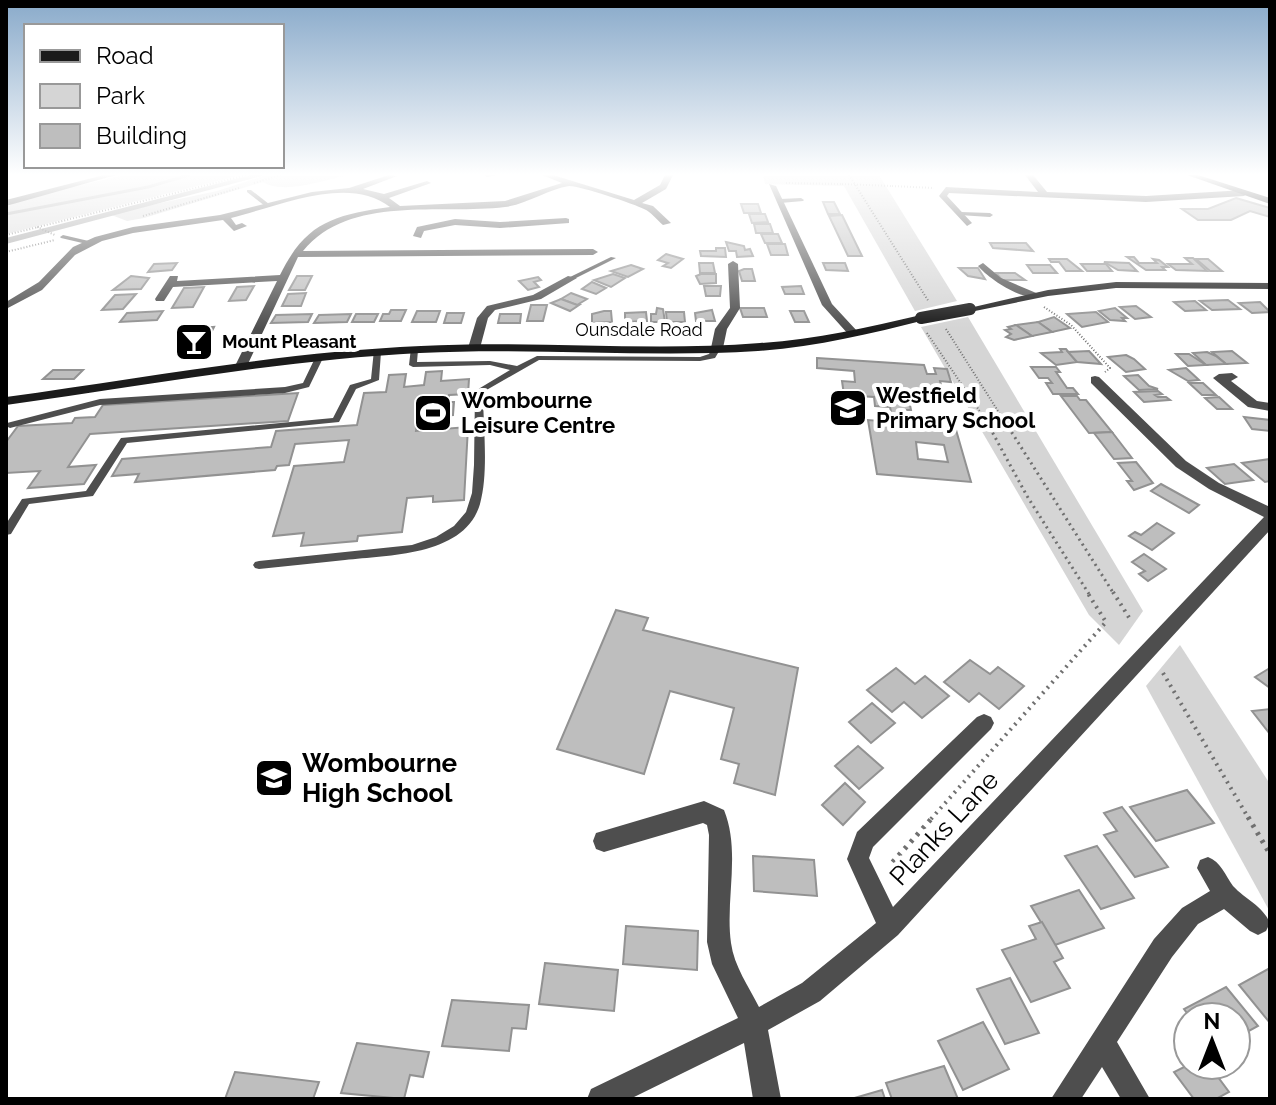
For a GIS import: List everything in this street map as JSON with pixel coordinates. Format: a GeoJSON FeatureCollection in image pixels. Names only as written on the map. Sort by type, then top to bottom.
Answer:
{"type":"FeatureCollection","features":[{"type":"Feature","properties":{"kind":"street"},"geometry":{"type":"LineString","coordinates":[[6,306],[38,288],[66,257],[91,243],[125,232],[161,227]]}},
{"type":"Feature","properties":{"kind":"street"},"geometry":{"type":"LineString","coordinates":[[241,366],[300,245],[327,227]]}},
{"type":"Feature","properties":{"kind":"street"},"geometry":{"type":"LineString","coordinates":[[418,236],[420,229],[437,227]]}},
{"type":"Feature","properties":{"kind":"street"},"geometry":{"type":"LineString","coordinates":[[789,227],[827,305],[853,333]]}},
{"type":"Feature","properties":{"kind":"street"},"geometry":{"type":"LineString","coordinates":[[295,254],[593,252]]}},
{"type":"Feature","properties":{"kind":"street"},"geometry":{"type":"LineString","coordinates":[[717,348],[721,329],[735,308],[734,262]]}},
{"type":"Feature","properties":{"kind":"street"},"geometry":{"type":"LineString","coordinates":[[981,264],[997,280],[1032,295]]}},
{"type":"Feature","properties":{"kind":"street"},"geometry":{"type":"LineString","coordinates":[[160,299],[172,281],[283,278]]}},
{"type":"Feature","properties":{"kind":"street"},"geometry":{"type":"LineString","coordinates":[[474,348],[483,318],[491,308],[537,297],[556,282],[572,278]]}},
{"type":"Feature","properties":{"kind":"street","name":"Ounsdale Road"},"geometry":{"type":"LineString","coordinates":[[6,401],[241,366],[377,352],[474,348],[535,353],[782,345],[921,321],[1032,295],[1116,285],[1270,286]]}},
{"type":"Feature","properties":{"kind":"street"},"geometry":{"type":"LineString","coordinates":[[1232,377],[1219,378],[1253,404],[1270,407]]}},
{"type":"Feature","properties":{"kind":"street"},"geometry":{"type":"LineString","coordinates":[[1095,380],[1181,464],[1214,486],[1270,513]]}},
{"type":"Feature","properties":{"kind":"street","name":"Planks Lane"},"geometry":{"type":"LineString","coordinates":[[601,1099],[754,1024],[811,992],[890,927],[1270,520]]}},
{"type":"Feature","properties":{"kind":"street"},"geometry":{"type":"LineString","coordinates":[[890,927],[858,859],[865,840],[984,723]]}},
{"type":"Feature","properties":{"kind":"street"},"geometry":{"type":"LineString","coordinates":[[604,841],[704,812],[716,818],[720,835],[719,942],[724,964],[754,1024],[767,1099]]}},
{"type":"Feature","properties":{"kind":"street"},"geometry":{"type":"LineString","coordinates":[[1208,868],[1226,895],[1258,923]]}},
{"type":"Feature","properties":{"kind":"street"},"geometry":{"type":"LineString","coordinates":[[1065,1099],[1172,937],[1190,916],[1226,895]]}},
{"type":"Feature","properties":{"kind":"street"},"geometry":{"type":"LineString","coordinates":[[1103,1044],[1136,1099]]}},
{"type":"Feature","properties":{"kind":"lane"},"geometry":{"type":"LineString","coordinates":[[63,237],[91,243]]}},
{"type":"Feature","properties":{"kind":"lane"},"geometry":{"type":"LineString","coordinates":[[572,278],[613,258]]}},
{"type":"Feature","properties":{"kind":"lane"},"geometry":{"type":"LineString","coordinates":[[414,350],[413,365],[490,363],[519,369]]}},
{"type":"Feature","properties":{"kind":"lane"},"geometry":{"type":"LineString","coordinates":[[7,531],[26,501],[89,494],[124,440],[336,420],[353,387],[375,380],[377,352]]}},
{"type":"Feature","properties":{"kind":"lane"},"geometry":{"type":"LineString","coordinates":[[259,565],[412,549],[429,545],[450,534],[475,504],[479,391],[519,369],[535,353]]}},
{"type":"Feature","properties":{"kind":"lane"},"geometry":{"type":"LineString","coordinates":[[10,425],[100,402],[285,390],[306,385],[319,358]]}},
{"type":"Feature","properties":{"kind":"path"},"geometry":{"type":"LineString","coordinates":[[6,235],[43,227]]}},
{"type":"Feature","properties":{"kind":"path"},"geometry":{"type":"LineString","coordinates":[[882,227],[934,309]]}},
{"type":"Feature","properties":{"kind":"path"},"geometry":{"type":"LineString","coordinates":[[37,228],[42,232]]}},
{"type":"Feature","properties":{"kind":"path"},"geometry":{"type":"LineString","coordinates":[[6,252],[63,237]]}},
{"type":"Feature","properties":{"kind":"path"},"geometry":{"type":"LineString","coordinates":[[1032,295],[1071,325],[1110,368],[1095,380]]}},
{"type":"Feature","properties":{"kind":"path"},"geometry":{"type":"LineString","coordinates":[[910,904],[891,864],[1106,622],[1027,496],[975,401],[921,321]]}},
{"type":"Feature","properties":{"kind":"path"},"geometry":{"type":"LineString","coordinates":[[943,323],[1130,619]]}},
{"type":"Feature","properties":{"kind":"path"},"geometry":{"type":"LineString","coordinates":[[1163,673],[1270,854]]}},
{"type":"Feature","properties":{"kind":"green space"},"geometry":{"type":"Polygon","coordinates":[[[6,227],[36,227],[6,234],[6,227]]]}},
{"type":"Feature","properties":{"kind":"green space"},"geometry":{"type":"Polygon","coordinates":[[[867,227],[911,227],[957,301],[915,311],[867,227]]]}},
{"type":"Feature","properties":{"kind":"green space"},"geometry":{"type":"Polygon","coordinates":[[[968,317],[1143,611],[1119,645],[1089,615],[921,327],[968,317]]]}},
{"type":"Feature","properties":{"kind":"green space"},"geometry":{"type":"Polygon","coordinates":[[[1180,645],[1270,784],[1270,912],[1146,686],[1180,645]]]}},
{"type":"Feature","properties":{"kind":"building"},"geometry":{"type":"Polygon","coordinates":[[[755,227],[771,227],[773,233],[756,233],[755,227]]]}},
{"type":"Feature","properties":{"kind":"building"},"geometry":{"type":"Polygon","coordinates":[[[834,227],[848,227],[862,256],[848,256],[834,227]]]}},
{"type":"Feature","properties":{"kind":"building"},"geometry":{"type":"Polygon","coordinates":[[[761,234],[778,234],[782,243],[765,243],[761,234]]]}},
{"type":"Feature","properties":{"kind":"building"},"geometry":{"type":"Polygon","coordinates":[[[726,242],[750,249],[753,256],[737,257],[736,251],[729,251],[726,242]]]}},
{"type":"Feature","properties":{"kind":"building"},"geometry":{"type":"Polygon","coordinates":[[[990,243],[1026,243],[1033,251],[993,248],[990,243]]]}},
{"type":"Feature","properties":{"kind":"building"},"geometry":{"type":"Polygon","coordinates":[[[767,244],[785,244],[788,255],[771,255],[767,244]]]}},
{"type":"Feature","properties":{"kind":"building"},"geometry":{"type":"Polygon","coordinates":[[[716,248],[725,248],[726,257],[701,256],[700,251],[716,251],[716,248]]]}},
{"type":"Feature","properties":{"kind":"building"},"geometry":{"type":"Polygon","coordinates":[[[666,254],[683,259],[671,268],[663,266],[668,263],[658,260],[666,254]]]}},
{"type":"Feature","properties":{"kind":"building"},"geometry":{"type":"Polygon","coordinates":[[[1127,257],[1134,257],[1139,263],[1157,263],[1153,259],[1159,260],[1168,267],[1162,267],[1165,270],[1146,270],[1127,257]]]}},
{"type":"Feature","properties":{"kind":"building"},"geometry":{"type":"Polygon","coordinates":[[[1185,258],[1193,258],[1207,271],[1176,270],[1168,264],[1192,264],[1185,258]]]}},
{"type":"Feature","properties":{"kind":"building"},"geometry":{"type":"Polygon","coordinates":[[[1049,259],[1067,259],[1082,271],[1066,271],[1059,262],[1049,259]]]}},
{"type":"Feature","properties":{"kind":"building"},"geometry":{"type":"Polygon","coordinates":[[[1196,259],[1208,259],[1222,271],[1210,271],[1196,259]]]}},
{"type":"Feature","properties":{"kind":"building"},"geometry":{"type":"Polygon","coordinates":[[[1104,262],[1129,263],[1137,271],[1118,270],[1104,262]]]}},
{"type":"Feature","properties":{"kind":"building"},"geometry":{"type":"Polygon","coordinates":[[[177,263],[172,270],[148,272],[154,264],[177,263]]]}},
{"type":"Feature","properties":{"kind":"building"},"geometry":{"type":"Polygon","coordinates":[[[699,263],[713,263],[715,273],[700,273],[699,263]]]}},
{"type":"Feature","properties":{"kind":"building"},"geometry":{"type":"Polygon","coordinates":[[[823,263],[845,263],[848,271],[826,270],[823,263]]]}},
{"type":"Feature","properties":{"kind":"building"},"geometry":{"type":"Polygon","coordinates":[[[1081,264],[1106,264],[1112,271],[1087,271],[1081,264]]]}},
{"type":"Feature","properties":{"kind":"building"},"geometry":{"type":"Polygon","coordinates":[[[631,265],[643,269],[628,277],[611,271],[631,265]]]}},
{"type":"Feature","properties":{"kind":"building"},"geometry":{"type":"Polygon","coordinates":[[[1027,265],[1050,265],[1057,273],[1033,273],[1027,265]]]}},
{"type":"Feature","properties":{"kind":"building"},"geometry":{"type":"Polygon","coordinates":[[[959,268],[978,268],[985,279],[968,276],[959,268]]]}},
{"type":"Feature","properties":{"kind":"building"},"geometry":{"type":"Polygon","coordinates":[[[752,269],[755,281],[742,281],[739,271],[752,269]]]}},
{"type":"Feature","properties":{"kind":"building"},"geometry":{"type":"Polygon","coordinates":[[[996,273],[1015,273],[1025,280],[1002,280],[996,273]]]}},
{"type":"Feature","properties":{"kind":"building"},"geometry":{"type":"Polygon","coordinates":[[[613,274],[625,278],[611,287],[594,280],[613,274]]]}},
{"type":"Feature","properties":{"kind":"building"},"geometry":{"type":"Polygon","coordinates":[[[716,274],[716,283],[700,284],[696,276],[716,274]]]}},
{"type":"Feature","properties":{"kind":"building"},"geometry":{"type":"Polygon","coordinates":[[[131,276],[149,278],[141,289],[113,290],[131,276]]]}},
{"type":"Feature","properties":{"kind":"building"},"geometry":{"type":"Polygon","coordinates":[[[297,276],[312,276],[305,290],[289,290],[297,276]]]}},
{"type":"Feature","properties":{"kind":"building"},"geometry":{"type":"Polygon","coordinates":[[[538,277],[541,280],[534,282],[539,287],[528,290],[519,281],[538,277]]]}},
{"type":"Feature","properties":{"kind":"building"},"geometry":{"type":"Polygon","coordinates":[[[592,282],[606,288],[596,294],[582,289],[592,282]]]}},
{"type":"Feature","properties":{"kind":"building"},"geometry":{"type":"Polygon","coordinates":[[[254,286],[246,300],[229,301],[237,287],[254,286]]]}},
{"type":"Feature","properties":{"kind":"building"},"geometry":{"type":"Polygon","coordinates":[[[704,286],[721,286],[720,296],[706,296],[704,286]]]}},
{"type":"Feature","properties":{"kind":"building"},"geometry":{"type":"Polygon","coordinates":[[[801,286],[804,294],[785,294],[782,287],[801,286]]]}},
{"type":"Feature","properties":{"kind":"building"},"geometry":{"type":"Polygon","coordinates":[[[204,287],[193,307],[172,308],[184,288],[204,287]]]}},
{"type":"Feature","properties":{"kind":"building"},"geometry":{"type":"Polygon","coordinates":[[[306,293],[301,306],[282,306],[288,294],[306,293]]]}},
{"type":"Feature","properties":{"kind":"building"},"geometry":{"type":"Polygon","coordinates":[[[571,293],[587,299],[577,305],[561,299],[571,293]]]}},
{"type":"Feature","properties":{"kind":"building"},"geometry":{"type":"Polygon","coordinates":[[[136,294],[123,309],[102,310],[115,295],[136,294]]]}},
{"type":"Feature","properties":{"kind":"building"},"geometry":{"type":"Polygon","coordinates":[[[561,299],[579,305],[570,311],[551,303],[561,299]]]}},
{"type":"Feature","properties":{"kind":"building"},"geometry":{"type":"Polygon","coordinates":[[[1228,300],[1240,309],[1212,310],[1200,301],[1228,300]]]}},
{"type":"Feature","properties":{"kind":"building"},"geometry":{"type":"Polygon","coordinates":[[[1195,301],[1206,310],[1185,311],[1174,302],[1195,301]]]}},
{"type":"Feature","properties":{"kind":"building"},"geometry":{"type":"Polygon","coordinates":[[[1260,302],[1270,312],[1252,313],[1239,303],[1260,302]]]}},
{"type":"Feature","properties":{"kind":"building"},"geometry":{"type":"Polygon","coordinates":[[[531,305],[547,305],[543,321],[527,321],[531,305]]]}},
{"type":"Feature","properties":{"kind":"building"},"geometry":{"type":"Polygon","coordinates":[[[1136,306],[1151,317],[1135,319],[1120,307],[1136,306]]]}},
{"type":"Feature","properties":{"kind":"building"},"geometry":{"type":"Polygon","coordinates":[[[657,308],[663,309],[665,322],[651,322],[651,314],[656,314],[657,308]]]}},
{"type":"Feature","properties":{"kind":"building"},"geometry":{"type":"Polygon","coordinates":[[[740,308],[764,308],[767,317],[743,317],[740,308]]]}},
{"type":"Feature","properties":{"kind":"building"},"geometry":{"type":"Polygon","coordinates":[[[1115,308],[1127,318],[1122,318],[1125,321],[1110,320],[1099,311],[1115,308]]]}},
{"type":"Feature","properties":{"kind":"building"},"geometry":{"type":"Polygon","coordinates":[[[391,310],[406,310],[401,321],[380,321],[383,314],[389,314],[391,310]]]}},
{"type":"Feature","properties":{"kind":"building"},"geometry":{"type":"Polygon","coordinates":[[[712,310],[715,321],[696,321],[695,313],[712,310]]]}},
{"type":"Feature","properties":{"kind":"building"},"geometry":{"type":"Polygon","coordinates":[[[163,311],[157,320],[120,322],[127,313],[163,311]]]}},
{"type":"Feature","properties":{"kind":"building"},"geometry":{"type":"Polygon","coordinates":[[[417,311],[440,311],[436,322],[412,322],[417,311]]]}},
{"type":"Feature","properties":{"kind":"building"},"geometry":{"type":"Polygon","coordinates":[[[611,311],[612,322],[592,323],[592,314],[611,311]]]}},
{"type":"Feature","properties":{"kind":"building"},"geometry":{"type":"Polygon","coordinates":[[[790,311],[804,311],[809,322],[795,322],[790,311]]]}},
{"type":"Feature","properties":{"kind":"building"},"geometry":{"type":"Polygon","coordinates":[[[646,312],[647,321],[625,322],[625,313],[646,312]]]}},
{"type":"Feature","properties":{"kind":"building"},"geometry":{"type":"Polygon","coordinates":[[[666,312],[684,312],[685,322],[667,322],[666,312]]]}},
{"type":"Feature","properties":{"kind":"building"},"geometry":{"type":"Polygon","coordinates":[[[1096,312],[1108,322],[1082,327],[1067,314],[1096,312]]]}},
{"type":"Feature","properties":{"kind":"building"},"geometry":{"type":"Polygon","coordinates":[[[447,313],[464,313],[461,323],[444,323],[447,313]]]}},
{"type":"Feature","properties":{"kind":"building"},"geometry":{"type":"Polygon","coordinates":[[[312,314],[308,322],[271,323],[276,315],[312,314]]]}},
{"type":"Feature","properties":{"kind":"building"},"geometry":{"type":"Polygon","coordinates":[[[351,314],[347,322],[314,323],[319,315],[351,314]]]}},
{"type":"Feature","properties":{"kind":"building"},"geometry":{"type":"Polygon","coordinates":[[[356,314],[378,314],[374,322],[352,322],[356,314]]]}},
{"type":"Feature","properties":{"kind":"building"},"geometry":{"type":"Polygon","coordinates":[[[500,314],[521,314],[520,323],[498,323],[500,314]]]}},
{"type":"Feature","properties":{"kind":"building"},"geometry":{"type":"Polygon","coordinates":[[[1054,317],[1070,328],[1052,332],[1038,322],[1054,317]]]}},
{"type":"Feature","properties":{"kind":"building"},"geometry":{"type":"Polygon","coordinates":[[[1038,322],[1052,332],[1032,336],[1016,325],[1038,322]]]}},
{"type":"Feature","properties":{"kind":"building"},"geometry":{"type":"Polygon","coordinates":[[[1016,325],[1032,336],[1014,340],[1006,337],[1011,334],[1005,330],[1016,325]]]}},
{"type":"Feature","properties":{"kind":"building","name":"Mount Pleasant"},"geometry":{"type":"Polygon","coordinates":[[[214,327],[203,348],[178,349],[187,329],[214,327]]]}},
{"type":"Feature","properties":{"kind":"building"},"geometry":{"type":"Polygon","coordinates":[[[1060,349],[1066,349],[1077,362],[1056,365],[1041,353],[1062,352],[1060,349]]]}},
{"type":"Feature","properties":{"kind":"building"},"geometry":{"type":"Polygon","coordinates":[[[1089,351],[1101,364],[1077,362],[1068,352],[1089,351]]]}},
{"type":"Feature","properties":{"kind":"building"},"geometry":{"type":"Polygon","coordinates":[[[1232,351],[1247,363],[1226,364],[1212,352],[1232,351]]]}},
{"type":"Feature","properties":{"kind":"building"},"geometry":{"type":"Polygon","coordinates":[[[1207,352],[1226,364],[1206,365],[1193,353],[1207,352]]]}},
{"type":"Feature","properties":{"kind":"building"},"geometry":{"type":"Polygon","coordinates":[[[1176,354],[1189,354],[1206,365],[1188,366],[1176,354]]]}},
{"type":"Feature","properties":{"kind":"building"},"geometry":{"type":"Polygon","coordinates":[[[1126,355],[1145,369],[1126,372],[1108,357],[1126,355]]]}},
{"type":"Feature","properties":{"kind":"building"},"geometry":{"type":"Polygon","coordinates":[[[817,358],[924,365],[927,374],[936,374],[934,368],[947,369],[951,382],[940,381],[942,389],[907,390],[911,410],[904,410],[906,419],[954,423],[971,482],[877,474],[868,420],[893,422],[890,407],[875,406],[874,397],[844,395],[842,381],[855,382],[854,371],[817,368],[817,358]],[[916,442],[918,459],[948,462],[944,445],[916,442]]]}},
{"type":"Feature","properties":{"kind":"building"},"geometry":{"type":"Polygon","coordinates":[[[1031,367],[1056,367],[1067,388],[1073,388],[1078,394],[1053,394],[1046,383],[1052,383],[1048,378],[1039,378],[1031,367]]]}},
{"type":"Feature","properties":{"kind":"building"},"geometry":{"type":"Polygon","coordinates":[[[1186,368],[1199,380],[1188,381],[1169,370],[1186,368]]]}},
{"type":"Feature","properties":{"kind":"building"},"geometry":{"type":"Polygon","coordinates":[[[53,370],[83,370],[74,379],[43,379],[53,370]]]}},
{"type":"Feature","properties":{"kind":"building"},"geometry":{"type":"Polygon","coordinates":[[[442,371],[441,381],[469,379],[468,394],[449,395],[448,402],[454,402],[453,415],[418,418],[416,431],[468,427],[464,500],[433,502],[433,496],[407,498],[402,532],[358,536],[357,541],[301,546],[304,533],[273,536],[294,466],[344,462],[349,440],[295,444],[289,465],[277,466],[275,470],[135,482],[139,474],[112,476],[122,459],[271,447],[276,431],[357,425],[364,393],[386,392],[389,375],[406,374],[404,387],[424,385],[426,372],[442,371]]]}},
{"type":"Feature","properties":{"kind":"building"},"geometry":{"type":"Polygon","coordinates":[[[1138,375],[1149,386],[1158,389],[1139,390],[1124,376],[1138,375]]]}},
{"type":"Feature","properties":{"kind":"building"},"geometry":{"type":"Polygon","coordinates":[[[1189,383],[1203,383],[1216,395],[1202,395],[1189,383]]]}},
{"type":"Feature","properties":{"kind":"building"},"geometry":{"type":"Polygon","coordinates":[[[1158,391],[1162,394],[1155,395],[1170,400],[1144,402],[1134,392],[1158,391]]]}},
{"type":"Feature","properties":{"kind":"building"},"geometry":{"type":"Polygon","coordinates":[[[298,393],[288,421],[90,434],[68,467],[96,465],[84,484],[28,488],[40,471],[6,473],[6,442],[18,426],[72,423],[75,418],[95,417],[103,405],[298,393]]]}},
{"type":"Feature","properties":{"kind":"building"},"geometry":{"type":"Polygon","coordinates":[[[1061,396],[1077,396],[1080,400],[1086,400],[1112,432],[1089,433],[1061,396]]]}},
{"type":"Feature","properties":{"kind":"building"},"geometry":{"type":"Polygon","coordinates":[[[1219,397],[1232,409],[1217,409],[1205,398],[1219,397]]]}},
{"type":"Feature","properties":{"kind":"building"},"geometry":{"type":"Polygon","coordinates":[[[1244,417],[1270,420],[1270,431],[1252,429],[1244,417]]]}},
{"type":"Feature","properties":{"kind":"building"},"geometry":{"type":"Polygon","coordinates":[[[1112,432],[1132,458],[1114,459],[1094,433],[1112,432]]]}},
{"type":"Feature","properties":{"kind":"building"},"geometry":{"type":"Polygon","coordinates":[[[1270,459],[1270,481],[1265,482],[1242,463],[1270,459]]]}},
{"type":"Feature","properties":{"kind":"building"},"geometry":{"type":"Polygon","coordinates":[[[1136,462],[1153,483],[1134,490],[1127,481],[1132,481],[1118,463],[1136,462]]]}},
{"type":"Feature","properties":{"kind":"building"},"geometry":{"type":"Polygon","coordinates":[[[1234,464],[1253,480],[1225,484],[1207,468],[1234,464]]]}},
{"type":"Feature","properties":{"kind":"building"},"geometry":{"type":"Polygon","coordinates":[[[1161,484],[1199,505],[1189,513],[1151,491],[1161,484]]]}},
{"type":"Feature","properties":{"kind":"building"},"geometry":{"type":"Polygon","coordinates":[[[1157,523],[1174,533],[1152,550],[1129,536],[1135,532],[1141,535],[1157,523]]]}},
{"type":"Feature","properties":{"kind":"building"},"geometry":{"type":"Polygon","coordinates":[[[1144,554],[1166,569],[1148,581],[1139,574],[1145,571],[1132,562],[1144,554]]]}},
{"type":"Feature","properties":{"kind":"building"},"geometry":{"type":"Polygon","coordinates":[[[616,610],[648,618],[643,630],[798,668],[775,795],[734,783],[739,764],[721,759],[734,708],[670,691],[644,774],[557,749],[616,610]]]}},
{"type":"Feature","properties":{"kind":"building"},"geometry":{"type":"Polygon","coordinates":[[[970,660],[990,674],[998,667],[1024,686],[999,709],[979,693],[969,702],[944,682],[970,660]]]}},
{"type":"Feature","properties":{"kind":"building"},"geometry":{"type":"Polygon","coordinates":[[[896,668],[915,684],[925,676],[949,696],[922,718],[904,702],[892,712],[867,690],[896,668]]]}},
{"type":"Feature","properties":{"kind":"building"},"geometry":{"type":"Polygon","coordinates":[[[1270,668],[1270,688],[1255,677],[1270,668]]]}},
{"type":"Feature","properties":{"kind":"building"},"geometry":{"type":"Polygon","coordinates":[[[872,703],[895,723],[871,743],[849,722],[872,703]]]}},
{"type":"Feature","properties":{"kind":"building"},"geometry":{"type":"Polygon","coordinates":[[[1270,709],[1270,734],[1252,711],[1270,709]]]}},
{"type":"Feature","properties":{"kind":"building"},"geometry":{"type":"Polygon","coordinates":[[[858,746],[883,768],[859,789],[835,766],[858,746]]]}},
{"type":"Feature","properties":{"kind":"building"},"geometry":{"type":"Polygon","coordinates":[[[845,783],[865,802],[843,825],[822,805],[845,783]]]}},
{"type":"Feature","properties":{"kind":"building"},"geometry":{"type":"Polygon","coordinates":[[[1187,790],[1214,823],[1156,841],[1130,807],[1187,790]]]}},
{"type":"Feature","properties":{"kind":"building"},"geometry":{"type":"Polygon","coordinates":[[[1122,807],[1168,867],[1135,877],[1104,835],[1117,831],[1104,813],[1122,807]]]}},
{"type":"Feature","properties":{"kind":"building"},"geometry":{"type":"Polygon","coordinates":[[[1097,846],[1134,898],[1101,909],[1065,856],[1097,846]]]}},
{"type":"Feature","properties":{"kind":"building"},"geometry":{"type":"Polygon","coordinates":[[[753,856],[814,860],[817,896],[754,891],[753,856]]]}},
{"type":"Feature","properties":{"kind":"building"},"geometry":{"type":"Polygon","coordinates":[[[1079,890],[1104,928],[1055,945],[1031,906],[1079,890]]]}},
{"type":"Feature","properties":{"kind":"building"},"geometry":{"type":"Polygon","coordinates":[[[1042,922],[1063,958],[1054,962],[1070,988],[1031,1002],[1002,950],[1036,939],[1029,926],[1042,922]]]}},
{"type":"Feature","properties":{"kind":"building"},"geometry":{"type":"Polygon","coordinates":[[[626,926],[698,931],[697,970],[623,964],[626,926]]]}},
{"type":"Feature","properties":{"kind":"building"},"geometry":{"type":"Polygon","coordinates":[[[545,963],[618,970],[614,1011],[539,1004],[545,963]]]}},
{"type":"Feature","properties":{"kind":"building"},"geometry":{"type":"Polygon","coordinates":[[[1270,968],[1270,1023],[1239,985],[1270,968]]]}},
{"type":"Feature","properties":{"kind":"building"},"geometry":{"type":"Polygon","coordinates":[[[1010,978],[1039,1033],[1005,1044],[977,989],[1010,978]]]}},
{"type":"Feature","properties":{"kind":"building"},"geometry":{"type":"Polygon","coordinates":[[[1226,987],[1237,1001],[1199,1001],[1226,987]]]}},
{"type":"Feature","properties":{"kind":"building"},"geometry":{"type":"Polygon","coordinates":[[[452,1000],[529,1005],[526,1029],[512,1028],[509,1051],[442,1046],[452,1000]]]}},
{"type":"Feature","properties":{"kind":"building"},"geometry":{"type":"Polygon","coordinates":[[[983,1022],[1009,1069],[963,1090],[938,1041],[983,1022]]]}},
{"type":"Feature","properties":{"kind":"building"},"geometry":{"type":"Polygon","coordinates":[[[357,1043],[429,1052],[423,1077],[410,1075],[404,1099],[341,1093],[357,1043]]]}},
{"type":"Feature","properties":{"kind":"building"},"geometry":{"type":"Polygon","coordinates":[[[944,1066],[958,1099],[892,1099],[886,1083],[944,1066]]]}},
{"type":"Feature","properties":{"kind":"building"},"geometry":{"type":"Polygon","coordinates":[[[235,1072],[319,1082],[313,1099],[225,1099],[235,1072]]]}},
{"type":"Feature","properties":{"kind":"building"},"geometry":{"type":"Polygon","coordinates":[[[1181,1081],[1221,1081],[1229,1092],[1216,1099],[1194,1099],[1181,1081]]]}},
{"type":"Feature","properties":{"kind":"building"},"geometry":{"type":"Polygon","coordinates":[[[882,1090],[885,1099],[851,1099],[882,1090]]]}},
{"type":"Feature","properties":{"kind":"waterway"},"geometry":{"type":"LineString","coordinates":[[6,241],[62,227]]}},
{"type":"Feature","properties":{"kind":"place","name":"Mount Pleasant"},"geometry":{"type":"Point","coordinates":[194,342]}},
{"type":"Feature","properties":{"kind":"place","name":"Westfield Primary School"},"geometry":{"type":"Point","coordinates":[848,408]}},
{"type":"Feature","properties":{"kind":"place","name":"Wombourne Leisure Centre"},"geometry":{"type":"Point","coordinates":[433,413]}},
{"type":"Feature","properties":{"kind":"place","name":"Wombourne High School"},"geometry":{"type":"Point","coordinates":[274,778]}}]}
